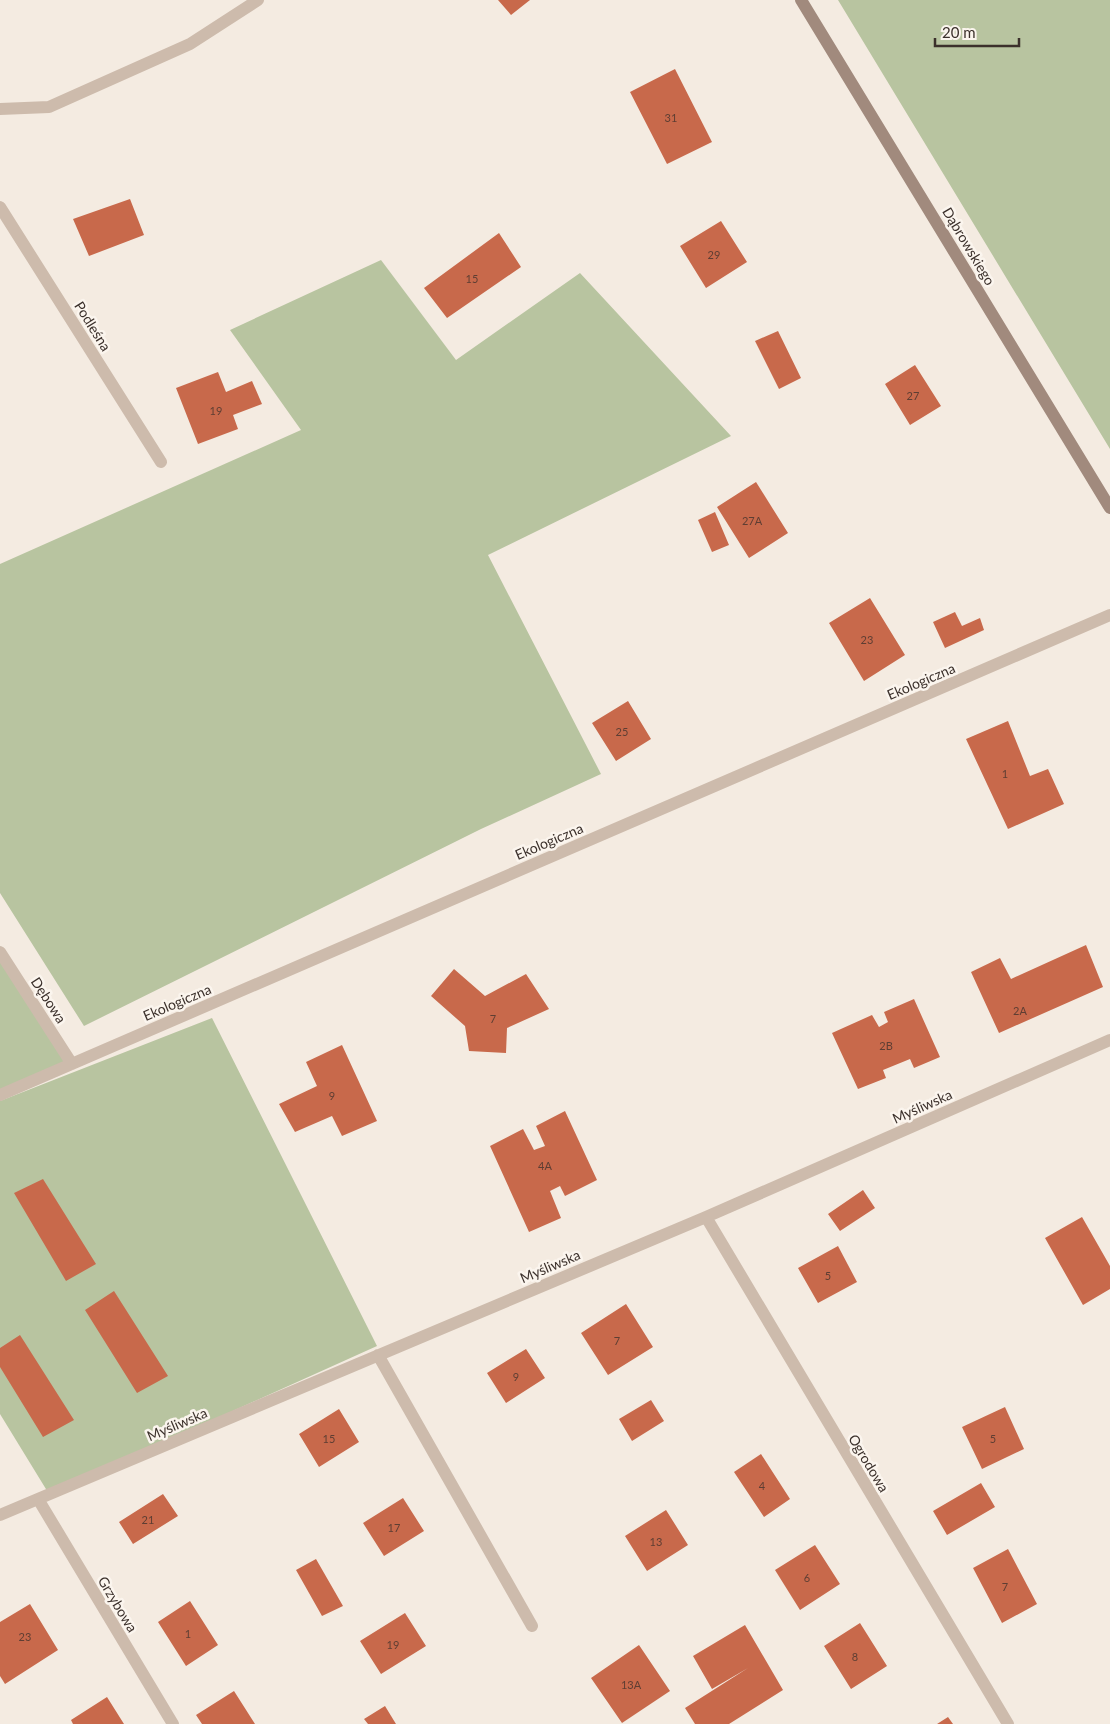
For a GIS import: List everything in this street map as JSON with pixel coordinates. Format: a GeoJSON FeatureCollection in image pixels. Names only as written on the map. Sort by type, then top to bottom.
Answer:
{"type":"FeatureCollection","features":[{"type":"Feature","properties":{"kind":"street"},"geometry":{"type":"LineString","coordinates":[[0,109],[49,107],[190,44],[258,0]]}},
{"type":"Feature","properties":{"kind":"street","name":"Dąbrowskiego"},"geometry":{"type":"LineString","coordinates":[[801,0],[1110,508]]}},
{"type":"Feature","properties":{"kind":"street","name":"Podleśna"},"geometry":{"type":"LineString","coordinates":[[0,207],[161,462]]}},
{"type":"Feature","properties":{"kind":"street","name":"Ekologiczna"},"geometry":{"type":"LineString","coordinates":[[0,1095],[1110,615]]}},
{"type":"Feature","properties":{"kind":"street","name":"Dębowa"},"geometry":{"type":"LineString","coordinates":[[0,952],[72,1064]]}},
{"type":"Feature","properties":{"kind":"street","name":"Myśliwska"},"geometry":{"type":"LineString","coordinates":[[0,1515],[706,1217],[1110,1040]]}},
{"type":"Feature","properties":{"kind":"street","name":"Ogrodowa"},"geometry":{"type":"LineString","coordinates":[[706,1217],[1008,1724]]}},
{"type":"Feature","properties":{"kind":"street"},"geometry":{"type":"LineString","coordinates":[[378,1355],[532,1626]]}},
{"type":"Feature","properties":{"kind":"street","name":"Grzybowa"},"geometry":{"type":"LineString","coordinates":[[38,1499],[173,1724]]}},
{"type":"Feature","properties":{"kind":"green space"},"geometry":{"type":"Polygon","coordinates":[[[838,0],[1110,0],[1110,449],[838,0]]]}},
{"type":"Feature","properties":{"kind":"green space"},"geometry":{"type":"Polygon","coordinates":[[[381,260],[456,360],[580,273],[731,436],[488,555],[601,774],[481,829],[84,1026],[0,893],[0,564],[301,430],[230,330],[381,260]]]}},
{"type":"Feature","properties":{"kind":"green space"},"geometry":{"type":"Polygon","coordinates":[[[0,959],[72,1064],[0,1093],[0,959]]]}},
{"type":"Feature","properties":{"kind":"green space"},"geometry":{"type":"Polygon","coordinates":[[[212,1018],[377,1346],[49,1494],[0,1414],[0,1101],[212,1018]]]}},
{"type":"Feature","properties":{"kind":"building"},"geometry":{"type":"Polygon","coordinates":[[[498,0],[530,0],[511,15],[498,0]]]}},
{"type":"Feature","properties":{"kind":"building"},"geometry":{"type":"Polygon","coordinates":[[[675,69],[712,142],[667,164],[630,92],[675,69]]]}},
{"type":"Feature","properties":{"kind":"building"},"geometry":{"type":"Polygon","coordinates":[[[130,199],[144,235],[89,256],[73,219],[130,199]]]}},
{"type":"Feature","properties":{"kind":"building"},"geometry":{"type":"Polygon","coordinates":[[[721,221],[747,262],[706,288],[680,246],[721,221]]]}},
{"type":"Feature","properties":{"kind":"building"},"geometry":{"type":"Polygon","coordinates":[[[499,233],[521,267],[447,318],[424,288],[499,233]]]}},
{"type":"Feature","properties":{"kind":"building"},"geometry":{"type":"Polygon","coordinates":[[[778,331],[801,378],[779,389],[755,341],[778,331]]]}},
{"type":"Feature","properties":{"kind":"building"},"geometry":{"type":"Polygon","coordinates":[[[915,365],[941,406],[910,425],[885,384],[915,365]]]}},
{"type":"Feature","properties":{"kind":"building"},"geometry":{"type":"Polygon","coordinates":[[[218,372],[226,392],[252,381],[262,404],[233,415],[238,429],[198,444],[176,388],[218,372]]]}},
{"type":"Feature","properties":{"kind":"building"},"geometry":{"type":"Polygon","coordinates":[[[756,482],[788,533],[749,558],[717,507],[756,482]]]}},
{"type":"Feature","properties":{"kind":"building"},"geometry":{"type":"Polygon","coordinates":[[[715,512],[729,545],[712,552],[698,520],[715,512]]]}},
{"type":"Feature","properties":{"kind":"building"},"geometry":{"type":"Polygon","coordinates":[[[870,598],[905,655],[864,681],[829,623],[870,598]]]}},
{"type":"Feature","properties":{"kind":"building"},"geometry":{"type":"Polygon","coordinates":[[[955,612],[962,626],[980,618],[984,630],[945,648],[933,622],[955,612]]]}},
{"type":"Feature","properties":{"kind":"building"},"geometry":{"type":"Polygon","coordinates":[[[628,701],[651,739],[616,761],[592,723],[628,701]]]}},
{"type":"Feature","properties":{"kind":"building"},"geometry":{"type":"Polygon","coordinates":[[[1008,721],[1030,776],[1048,769],[1064,804],[1008,829],[966,739],[1008,721]]]}},
{"type":"Feature","properties":{"kind":"building"},"geometry":{"type":"Polygon","coordinates":[[[1086,945],[1103,987],[999,1033],[971,972],[1000,958],[1011,979],[1086,945]]]}},
{"type":"Feature","properties":{"kind":"building"},"geometry":{"type":"Polygon","coordinates":[[[454,969],[485,996],[526,974],[549,1009],[507,1028],[506,1053],[469,1051],[465,1026],[431,996],[454,969]]]}},
{"type":"Feature","properties":{"kind":"building"},"geometry":{"type":"Polygon","coordinates":[[[914,999],[940,1057],[914,1068],[910,1059],[883,1070],[886,1078],[858,1089],[832,1033],[872,1015],[879,1027],[888,1022],[884,1012],[914,999]]]}},
{"type":"Feature","properties":{"kind":"building"},"geometry":{"type":"Polygon","coordinates":[[[342,1045],[377,1121],[342,1136],[332,1116],[295,1132],[279,1104],[317,1086],[306,1062],[342,1045]]]}},
{"type":"Feature","properties":{"kind":"building"},"geometry":{"type":"Polygon","coordinates":[[[565,1111],[597,1180],[565,1196],[560,1186],[550,1191],[561,1218],[529,1232],[490,1146],[523,1129],[534,1150],[545,1146],[536,1126],[565,1111]]]}},
{"type":"Feature","properties":{"kind":"building"},"geometry":{"type":"Polygon","coordinates":[[[43,1179],[96,1264],[66,1281],[14,1193],[43,1179]]]}},
{"type":"Feature","properties":{"kind":"building"},"geometry":{"type":"Polygon","coordinates":[[[863,1190],[875,1208],[840,1231],[828,1214],[863,1190]]]}},
{"type":"Feature","properties":{"kind":"building"},"geometry":{"type":"Polygon","coordinates":[[[1082,1217],[1110,1266],[1110,1289],[1083,1305],[1045,1238],[1082,1217]]]}},
{"type":"Feature","properties":{"kind":"building"},"geometry":{"type":"Polygon","coordinates":[[[838,1246],[857,1282],[818,1303],[798,1268],[838,1246]]]}},
{"type":"Feature","properties":{"kind":"building"},"geometry":{"type":"Polygon","coordinates":[[[114,1291],[168,1376],[137,1393],[85,1310],[114,1291]]]}},
{"type":"Feature","properties":{"kind":"building"},"geometry":{"type":"Polygon","coordinates":[[[626,1304],[653,1347],[608,1375],[581,1333],[626,1304]]]}},
{"type":"Feature","properties":{"kind":"building"},"geometry":{"type":"Polygon","coordinates":[[[20,1335],[74,1420],[43,1437],[0,1367],[0,1348],[20,1335]]]}},
{"type":"Feature","properties":{"kind":"building"},"geometry":{"type":"Polygon","coordinates":[[[526,1349],[545,1378],[506,1403],[487,1373],[526,1349]]]}},
{"type":"Feature","properties":{"kind":"building"},"geometry":{"type":"Polygon","coordinates":[[[651,1400],[664,1421],[632,1441],[619,1419],[651,1400]]]}},
{"type":"Feature","properties":{"kind":"building"},"geometry":{"type":"Polygon","coordinates":[[[1005,1407],[1024,1449],[982,1469],[962,1427],[1005,1407]]]}},
{"type":"Feature","properties":{"kind":"building"},"geometry":{"type":"Polygon","coordinates":[[[339,1409],[359,1442],[319,1467],[299,1434],[339,1409]]]}},
{"type":"Feature","properties":{"kind":"building"},"geometry":{"type":"Polygon","coordinates":[[[761,1454],[790,1499],[764,1517],[734,1472],[761,1454]]]}},
{"type":"Feature","properties":{"kind":"building"},"geometry":{"type":"Polygon","coordinates":[[[981,1483],[995,1507],[947,1535],[933,1511],[981,1483]]]}},
{"type":"Feature","properties":{"kind":"building"},"geometry":{"type":"Polygon","coordinates":[[[163,1494],[178,1516],[133,1544],[119,1522],[163,1494]]]}},
{"type":"Feature","properties":{"kind":"building"},"geometry":{"type":"Polygon","coordinates":[[[403,1498],[424,1531],[384,1556],[363,1523],[403,1498]]]}},
{"type":"Feature","properties":{"kind":"building"},"geometry":{"type":"Polygon","coordinates":[[[666,1510],[688,1545],[647,1571],[625,1536],[666,1510]]]}},
{"type":"Feature","properties":{"kind":"building"},"geometry":{"type":"Polygon","coordinates":[[[815,1545],[840,1584],[800,1610],[775,1570],[815,1545]]]}},
{"type":"Feature","properties":{"kind":"building"},"geometry":{"type":"Polygon","coordinates":[[[1008,1549],[1037,1604],[1002,1623],[973,1568],[1008,1549]]]}},
{"type":"Feature","properties":{"kind":"building"},"geometry":{"type":"Polygon","coordinates":[[[316,1559],[343,1606],[322,1616],[296,1570],[316,1559]]]}},
{"type":"Feature","properties":{"kind":"building"},"geometry":{"type":"Polygon","coordinates":[[[190,1601],[218,1645],[186,1666],[158,1622],[190,1601]]]}},
{"type":"Feature","properties":{"kind":"building"},"geometry":{"type":"Polygon","coordinates":[[[30,1604],[58,1650],[5,1684],[0,1676],[0,1622],[30,1604]]]}},
{"type":"Feature","properties":{"kind":"building"},"geometry":{"type":"Polygon","coordinates":[[[405,1613],[426,1646],[381,1674],[360,1641],[405,1613]]]}},
{"type":"Feature","properties":{"kind":"building"},"geometry":{"type":"Polygon","coordinates":[[[860,1623],[887,1666],[851,1689],[824,1646],[860,1623]]]}},
{"type":"Feature","properties":{"kind":"building"},"geometry":{"type":"Polygon","coordinates":[[[745,1625],[783,1690],[729,1724],[695,1724],[685,1708],[748,1668],[712,1689],[693,1656],[745,1625]]]}},
{"type":"Feature","properties":{"kind":"building"},"geometry":{"type":"Polygon","coordinates":[[[639,1645],[670,1691],[622,1723],[591,1678],[639,1645]]]}},
{"type":"Feature","properties":{"kind":"building"},"geometry":{"type":"Polygon","coordinates":[[[234,1691],[255,1724],[202,1724],[196,1715],[234,1691]]]}},
{"type":"Feature","properties":{"kind":"building"},"geometry":{"type":"Polygon","coordinates":[[[107,1697],[124,1724],[73,1724],[71,1720],[107,1697]]]}},
{"type":"Feature","properties":{"kind":"building"},"geometry":{"type":"Polygon","coordinates":[[[385,1706],[396,1724],[368,1724],[364,1719],[385,1706]]]}},
{"type":"Feature","properties":{"kind":"building"},"geometry":{"type":"Polygon","coordinates":[[[948,1717],[953,1724],[937,1724],[948,1717]]]}}]}
